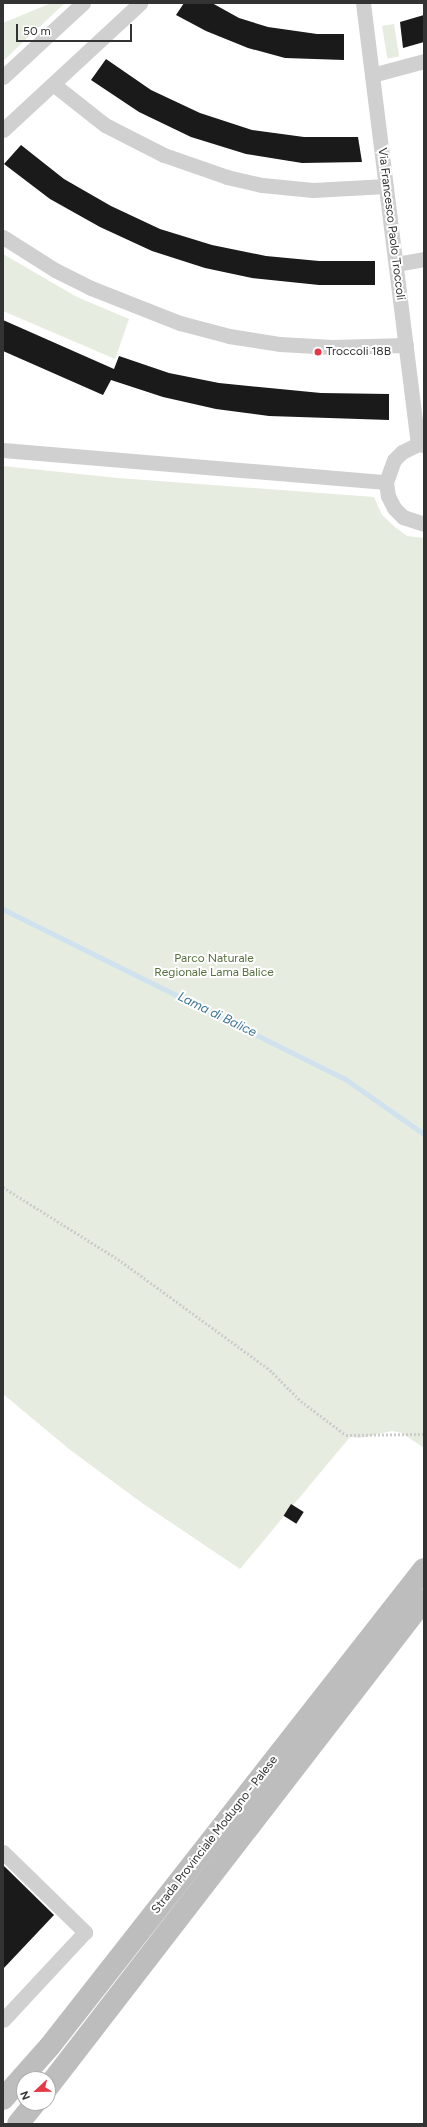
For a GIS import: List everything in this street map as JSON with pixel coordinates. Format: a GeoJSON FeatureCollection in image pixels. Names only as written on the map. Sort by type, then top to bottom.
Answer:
{"type":"FeatureCollection","features":[{"type":"Feature","properties":{"kind":"main road","name":"Strada Provinciale Modugno - Palese"},"geometry":{"type":"LineString","coordinates":[[3,2099],[50,2046],[424,1569]]}},
{"type":"Feature","properties":{"kind":"main road","name":"Strada Provinciale Modugno - Palese"},"geometry":{"type":"LineString","coordinates":[[56,2077],[424,1600]]}},
{"type":"Feature","properties":{"kind":"main road"},"geometry":{"type":"LineString","coordinates":[[18,2124],[29,2111]]}},
{"type":"Feature","properties":{"kind":"street"},"geometry":{"type":"LineString","coordinates":[[3,77],[83,3]]}},
{"type":"Feature","properties":{"kind":"street"},"geometry":{"type":"LineString","coordinates":[[3,130],[140,3]]}},
{"type":"Feature","properties":{"kind":"street","name":"Via Francesco Paolo Troccoli"},"geometry":{"type":"LineString","coordinates":[[363,3],[406,345],[421,444]]}},
{"type":"Feature","properties":{"kind":"street"},"geometry":{"type":"LineString","coordinates":[[372,75],[424,61]]}},
{"type":"Feature","properties":{"kind":"street"},"geometry":{"type":"LineString","coordinates":[[53,84],[105,126],[164,155],[227,177],[262,185],[313,190],[386,186]]}},
{"type":"Feature","properties":{"kind":"street"},"geometry":{"type":"LineString","coordinates":[[3,237],[55,270],[91,288],[194,326],[230,336],[280,344],[332,347],[406,345]]}},
{"type":"Feature","properties":{"kind":"street"},"geometry":{"type":"LineString","coordinates":[[396,264],[424,259]]}},
{"type":"Feature","properties":{"kind":"street"},"geometry":{"type":"LineString","coordinates":[[421,444],[402,452],[394,460],[386,482],[388,496],[394,508],[403,517],[424,524]]}},
{"type":"Feature","properties":{"kind":"street"},"geometry":{"type":"LineString","coordinates":[[3,450],[386,482]]}},
{"type":"Feature","properties":{"kind":"street"},"geometry":{"type":"LineString","coordinates":[[3,1852],[85,1932],[3,2020]]}},
{"type":"Feature","properties":{"kind":"path"},"geometry":{"type":"LineString","coordinates":[[3,1187],[118,1259],[270,1370],[301,1400],[346,1435],[424,1434]]}},
{"type":"Feature","properties":{"kind":"green space"},"geometry":{"type":"Polygon","coordinates":[[[51,3],[65,3],[3,61],[3,23],[51,3]]]}},
{"type":"Feature","properties":{"kind":"green space"},"geometry":{"type":"Polygon","coordinates":[[[394,24],[399,57],[387,58],[382,26],[394,24]]]}},
{"type":"Feature","properties":{"kind":"green space"},"geometry":{"type":"Polygon","coordinates":[[[3,254],[77,297],[129,319],[115,359],[3,311],[3,254]]]}},
{"type":"Feature","properties":{"kind":"green space","name":"Parco Naturale Regionale Lama Balice"},"geometry":{"type":"Polygon","coordinates":[[[3,466],[118,478],[374,497],[382,515],[395,527],[407,536],[424,538],[424,1448],[402,1433],[392,1431],[360,1438],[350,1437],[240,1569],[142,1503],[69,1449],[3,1394],[3,466]]]}},
{"type":"Feature","properties":{"kind":"building"},"geometry":{"type":"Polygon","coordinates":[[[184,3],[212,3],[239,18],[268,27],[317,34],[344,34],[344,60],[285,58],[248,48],[206,31],[176,15],[184,3]]]}},
{"type":"Feature","properties":{"kind":"building"},"geometry":{"type":"Polygon","coordinates":[[[424,15],[424,42],[403,48],[400,22],[424,15]]]}},
{"type":"Feature","properties":{"kind":"building"},"geometry":{"type":"Polygon","coordinates":[[[106,59],[151,90],[200,113],[252,130],[304,137],[358,137],[362,162],[302,163],[246,154],[191,137],[139,112],[91,80],[106,59]]]}},
{"type":"Feature","properties":{"kind":"building"},"geometry":{"type":"Polygon","coordinates":[[[21,145],[64,179],[111,206],[160,229],[212,245],[266,256],[319,261],[375,261],[375,285],[319,285],[252,278],[205,268],[152,251],[100,227],[50,199],[4,164],[21,145]]]}},
{"type":"Feature","properties":{"kind":"building"},"geometry":{"type":"Polygon","coordinates":[[[3,320],[114,369],[119,356],[169,373],[219,383],[321,393],[389,394],[389,420],[269,416],[216,409],[163,397],[111,380],[103,395],[3,351],[3,320]]]}},
{"type":"Feature","properties":{"kind":"building"},"geometry":{"type":"Polygon","coordinates":[[[291,1504],[304,1512],[296,1524],[284,1516],[291,1504]]]}},
{"type":"Feature","properties":{"kind":"building"},"geometry":{"type":"Polygon","coordinates":[[[3,1865],[54,1915],[3,1969],[3,1865]]]}},
{"type":"Feature","properties":{"kind":"waterway","name":"Lama di Balice"},"geometry":{"type":"LineString","coordinates":[[3,909],[347,1080],[424,1134]]}},
{"type":"Feature","properties":{"kind":"place","name":"Troccoli 18B"},"geometry":{"type":"Point","coordinates":[318,352]}}]}
